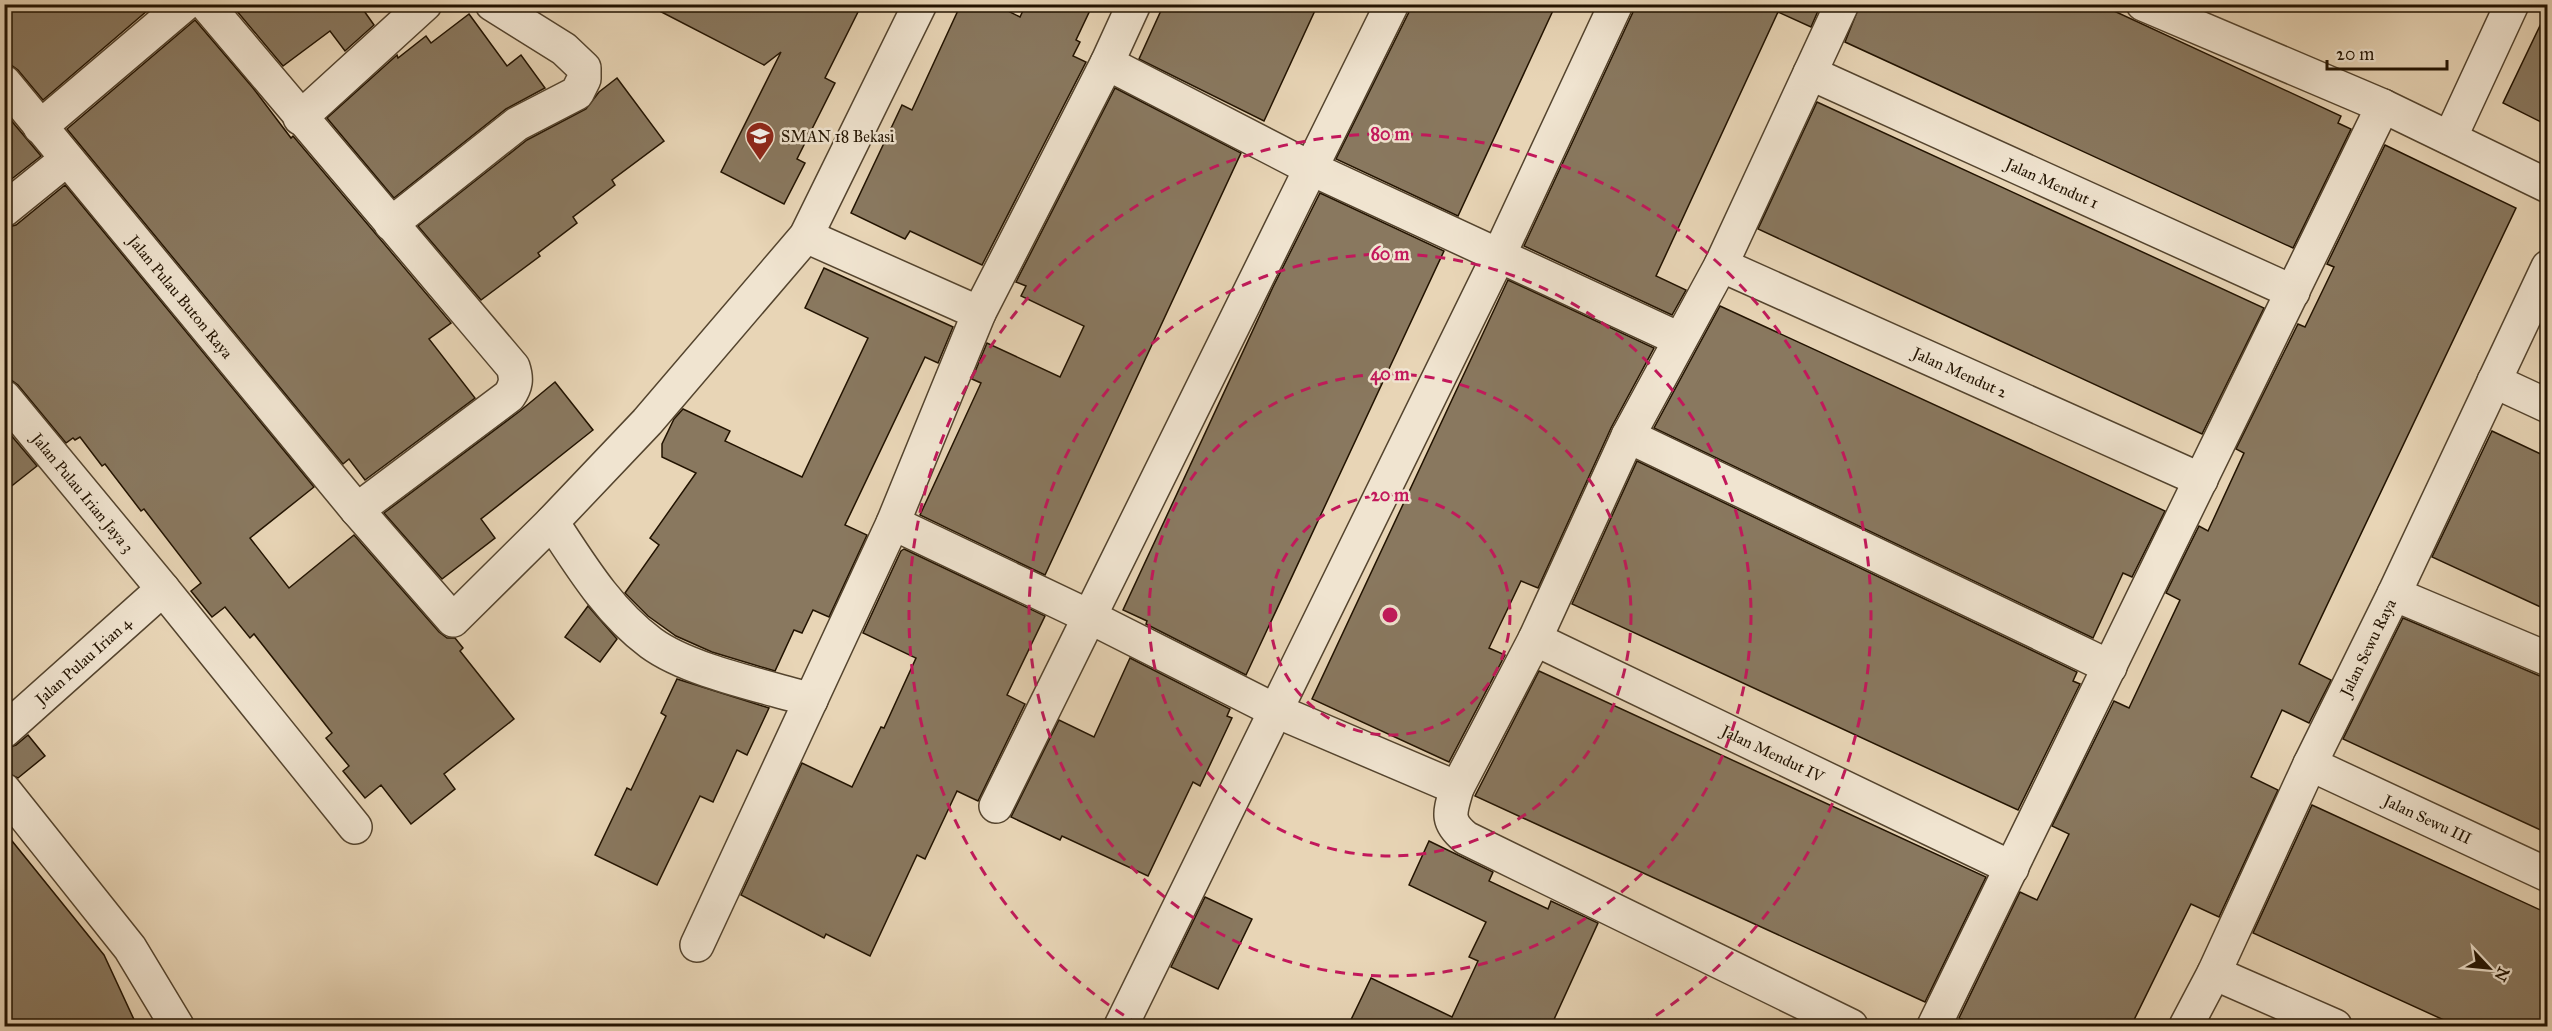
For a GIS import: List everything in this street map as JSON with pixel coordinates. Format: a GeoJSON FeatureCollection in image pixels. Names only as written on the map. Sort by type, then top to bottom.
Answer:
{"type":"FeatureCollection","features":[{"type":"Feature","properties":{"kind":"street"},"geometry":{"type":"LineString","coordinates":[[40,127],[185,4]]}},
{"type":"Feature","properties":{"kind":"street"},"geometry":{"type":"LineString","coordinates":[[206,4],[300,118],[513,367],[516,377],[515,387],[509,396],[357,510]]}},
{"type":"Feature","properties":{"kind":"street"},"geometry":{"type":"LineString","coordinates":[[300,118],[425,4]]}},
{"type":"Feature","properties":{"kind":"street"},"geometry":{"type":"LineString","coordinates":[[391,224],[517,124],[577,93],[584,79],[584,68],[564,49],[492,4]]}},
{"type":"Feature","properties":{"kind":"street"},"geometry":{"type":"LineString","coordinates":[[811,700],[691,664],[652,644],[604,599],[552,522],[647,422],[806,236],[920,4]]}},
{"type":"Feature","properties":{"kind":"street"},"geometry":{"type":"LineString","coordinates":[[697,945],[893,524],[979,314],[1107,63],[1134,4]]}},
{"type":"Feature","properties":{"kind":"street"},"geometry":{"type":"LineString","coordinates":[[996,806],[1392,4]]}},
{"type":"Feature","properties":{"kind":"street"},"geometry":{"type":"LineString","coordinates":[[1121,1026],[1499,255],[1616,4]]}},
{"type":"Feature","properties":{"kind":"street"},"geometry":{"type":"LineString","coordinates":[[1842,4],[1722,265],[1679,339],[1628,436],[1535,639],[1457,788],[1450,813],[1454,828],[1466,838],[1851,1026]]}},
{"type":"Feature","properties":{"kind":"street"},"geometry":{"type":"LineString","coordinates":[[2143,4],[2383,106],[2547,186]]}},
{"type":"Feature","properties":{"kind":"street"},"geometry":{"type":"LineString","coordinates":[[2450,138],[2512,4]]}},
{"type":"Feature","properties":{"kind":"street"},"geometry":{"type":"LineString","coordinates":[[1107,63],[1310,168],[1679,339]]}},
{"type":"Feature","properties":{"kind":"street","name":"Jalan Mendut 1"},"geometry":{"type":"LineString","coordinates":[[1810,73],[2293,292]]}},
{"type":"Feature","properties":{"kind":"street","name":"Jalan Pulau Buton Raya"},"geometry":{"type":"LineString","coordinates":[[4,82],[357,510],[453,620],[552,522]]}},
{"type":"Feature","properties":{"kind":"street"},"geometry":{"type":"LineString","coordinates":[[1934,1026],[2383,106]]}},
{"type":"Feature","properties":{"kind":"street"},"geometry":{"type":"LineString","coordinates":[[4,210],[67,159]]}},
{"type":"Feature","properties":{"kind":"street"},"geometry":{"type":"LineString","coordinates":[[806,236],[979,314]]}},
{"type":"Feature","properties":{"kind":"street","name":"Jalan Mendut 2"},"geometry":{"type":"LineString","coordinates":[[1722,265],[2201,480]]}},
{"type":"Feature","properties":{"kind":"street","name":"Jalan Sewu Raya"},"geometry":{"type":"LineString","coordinates":[[2186,1026],[2214,973],[2310,764],[2394,594],[2547,267]]}},
{"type":"Feature","properties":{"kind":"street"},"geometry":{"type":"LineString","coordinates":[[2494,381],[2547,406]]}},
{"type":"Feature","properties":{"kind":"street","name":"Jalan Pulau Irian Jaya 3"},"geometry":{"type":"LineString","coordinates":[[4,397],[355,827]]}},
{"type":"Feature","properties":{"kind":"street"},"geometry":{"type":"LineString","coordinates":[[1628,436],[2110,667]]}},
{"type":"Feature","properties":{"kind":"street"},"geometry":{"type":"LineString","coordinates":[[893,524],[1088,616],[1274,710],[1457,788]]}},
{"type":"Feature","properties":{"kind":"street","name":"Jalan Pulau Irian 4"},"geometry":{"type":"LineString","coordinates":[[4,731],[163,589]]}},
{"type":"Feature","properties":{"kind":"street"},"geometry":{"type":"LineString","coordinates":[[2394,594],[2547,659]]}},
{"type":"Feature","properties":{"kind":"street","name":"Jalan Mendut IV"},"geometry":{"type":"LineString","coordinates":[[1535,639],[2012,868]]}},
{"type":"Feature","properties":{"kind":"street","name":"Jalan Sewu III"},"geometry":{"type":"LineString","coordinates":[[2310,764],[2547,875]]}},
{"type":"Feature","properties":{"kind":"street"},"geometry":{"type":"LineString","coordinates":[[4,789],[130,948],[177,1026]]}},
{"type":"Feature","properties":{"kind":"street"},"geometry":{"type":"LineString","coordinates":[[2214,973],[2335,1026]]}},
{"type":"Feature","properties":{"kind":"building"},"geometry":{"type":"Polygon","coordinates":[[[4,4],[155,4],[43,100],[18,70],[11,65],[4,64],[4,4]]]}},
{"type":"Feature","properties":{"kind":"building"},"geometry":{"type":"Polygon","coordinates":[[[231,4],[366,4],[362,8],[374,25],[345,51],[330,31],[283,66],[231,4]]]}},
{"type":"Feature","properties":{"kind":"building"},"geometry":{"type":"Polygon","coordinates":[[[646,4],[862,4],[825,78],[835,83],[797,159],[805,163],[784,204],[721,172],[781,52],[764,65],[646,4]]]}},
{"type":"Feature","properties":{"kind":"building"},"geometry":{"type":"Polygon","coordinates":[[[961,4],[994,4],[1020,17],[1026,4],[1093,4],[1076,40],[1080,42],[1073,56],[1086,62],[982,265],[910,231],[905,239],[851,213],[902,105],[912,110],[961,4]]]}},
{"type":"Feature","properties":{"kind":"building"},"geometry":{"type":"Polygon","coordinates":[[[1164,4],[1318,4],[1264,121],[1139,59],[1164,4]]]}},
{"type":"Feature","properties":{"kind":"building"},"geometry":{"type":"Polygon","coordinates":[[[1410,4],[1556,4],[1458,216],[1336,159],[1409,12],[1410,4]]]}},
{"type":"Feature","properties":{"kind":"building"},"geometry":{"type":"Polygon","coordinates":[[[1634,4],[1821,4],[1811,27],[1778,12],[1656,276],[1686,290],[1672,315],[1524,246],[1633,12],[1634,4]]]}},
{"type":"Feature","properties":{"kind":"building"},"geometry":{"type":"Polygon","coordinates":[[[1860,4],[2099,4],[2341,116],[2338,123],[2351,129],[2293,248],[1845,42],[1860,4]]]}},
{"type":"Feature","properties":{"kind":"building"},"geometry":{"type":"Polygon","coordinates":[[[2547,11],[2547,125],[2503,103],[2547,11]]]}},
{"type":"Feature","properties":{"kind":"building"},"geometry":{"type":"Polygon","coordinates":[[[469,14],[507,66],[521,55],[545,88],[506,109],[394,198],[327,118],[397,55],[398,58],[426,36],[431,43],[469,14]]]}},
{"type":"Feature","properties":{"kind":"building"},"geometry":{"type":"Polygon","coordinates":[[[195,20],[253,88],[291,138],[293,136],[451,323],[429,339],[475,398],[365,480],[349,459],[343,464],[67,129],[195,20]]]}},
{"type":"Feature","properties":{"kind":"building"},"geometry":{"type":"Polygon","coordinates":[[[617,78],[664,141],[612,180],[615,185],[573,217],[577,223],[538,253],[540,256],[481,300],[418,226],[527,140],[586,109],[599,92],[617,78]]]}},
{"type":"Feature","properties":{"kind":"building"},"geometry":{"type":"Polygon","coordinates":[[[1115,88],[1241,153],[1045,575],[920,515],[981,383],[972,379],[987,343],[1060,377],[1084,326],[1021,296],[1026,286],[1016,282],[1115,88]]]}},
{"type":"Feature","properties":{"kind":"building"},"geometry":{"type":"Polygon","coordinates":[[[1817,102],[2264,308],[2202,434],[1758,229],[1817,102]]]}},
{"type":"Feature","properties":{"kind":"building"},"geometry":{"type":"Polygon","coordinates":[[[4,112],[41,156],[4,185],[4,112]]]}},
{"type":"Feature","properties":{"kind":"building"},"geometry":{"type":"Polygon","coordinates":[[[2385,145],[2516,208],[2299,664],[2331,680],[2309,723],[2282,710],[2251,777],[2278,790],[2219,917],[2191,904],[2131,1026],[1977,1026],[1959,1018],[2020,892],[2037,900],[2069,834],[2052,826],[2114,701],[2129,708],[2180,600],[2166,593],[2199,526],[2208,531],[2244,453],[2236,449],[2298,324],[2305,327],[2334,267],[2327,264],[2385,145]]]}},
{"type":"Feature","properties":{"kind":"building"},"geometry":{"type":"Polygon","coordinates":[[[65,185],[314,487],[250,538],[289,588],[354,535],[439,632],[447,638],[455,638],[463,648],[460,651],[514,719],[444,774],[455,789],[411,824],[381,785],[365,798],[343,771],[349,766],[326,738],[332,733],[254,634],[250,638],[225,607],[212,617],[191,591],[201,583],[144,509],[141,511],[105,464],[102,466],[80,437],[75,440],[73,438],[66,443],[18,385],[11,380],[4,379],[4,228],[16,225],[65,185]]]}},
{"type":"Feature","properties":{"kind":"building"},"geometry":{"type":"Polygon","coordinates":[[[1320,193],[1444,251],[1246,675],[1123,610],[1273,287],[1320,193]]]}},
{"type":"Feature","properties":{"kind":"building"},"geometry":{"type":"Polygon","coordinates":[[[824,268],[953,327],[938,363],[925,357],[845,525],[867,535],[829,617],[813,610],[802,633],[794,630],[775,671],[712,652],[676,636],[648,616],[625,593],[659,545],[650,538],[696,473],[662,457],[662,444],[674,419],[683,409],[730,431],[725,441],[802,477],[868,338],[805,308],[824,268]]]}},
{"type":"Feature","properties":{"kind":"building"},"geometry":{"type":"Polygon","coordinates":[[[1508,280],[1654,348],[1611,428],[1538,588],[1521,581],[1489,648],[1505,655],[1449,762],[1312,699],[1508,280]]]}},
{"type":"Feature","properties":{"kind":"building"},"geometry":{"type":"Polygon","coordinates":[[[1720,306],[2165,511],[2132,577],[2123,573],[2093,638],[1654,428],[1720,306]]]}},
{"type":"Feature","properties":{"kind":"building"},"geometry":{"type":"Polygon","coordinates":[[[555,382],[593,430],[481,519],[495,538],[442,579],[384,513],[555,382]]]}},
{"type":"Feature","properties":{"kind":"building"},"geometry":{"type":"Polygon","coordinates":[[[4,427],[37,466],[4,492],[4,427]]]}},
{"type":"Feature","properties":{"kind":"building"},"geometry":{"type":"Polygon","coordinates":[[[2492,431],[2547,457],[2547,610],[2432,557],[2492,431]]]}},
{"type":"Feature","properties":{"kind":"building"},"geometry":{"type":"Polygon","coordinates":[[[1637,461],[2077,672],[2073,681],[2080,684],[2018,810],[1572,604],[1637,461]]]}},
{"type":"Feature","properties":{"kind":"building"},"geometry":{"type":"Polygon","coordinates":[[[904,549],[1045,616],[1007,695],[1025,704],[978,801],[957,791],[925,859],[917,855],[870,956],[826,934],[824,938],[741,895],[802,763],[852,787],[881,727],[884,728],[916,658],[863,633],[901,551],[904,549]]]}},
{"type":"Feature","properties":{"kind":"building"},"geometry":{"type":"Polygon","coordinates":[[[588,606],[617,639],[600,662],[565,637],[588,606]]]}},
{"type":"Feature","properties":{"kind":"building"},"geometry":{"type":"Polygon","coordinates":[[[2403,618],[2547,679],[2547,833],[2343,739],[2403,618]]]}},
{"type":"Feature","properties":{"kind":"building"},"geometry":{"type":"Polygon","coordinates":[[[1130,658],[1230,709],[1227,716],[1232,718],[1200,786],[1193,782],[1148,876],[1062,836],[1060,840],[1011,817],[1059,720],[1094,737],[1130,658]]]}},
{"type":"Feature","properties":{"kind":"building"},"geometry":{"type":"Polygon","coordinates":[[[1539,671],[1986,877],[1925,1002],[1475,796],[1539,671]]]}},
{"type":"Feature","properties":{"kind":"building"},"geometry":{"type":"Polygon","coordinates":[[[677,679],[769,708],[747,755],[737,750],[713,802],[700,796],[657,885],[595,855],[627,788],[631,790],[666,716],[661,713],[677,679]]]}},
{"type":"Feature","properties":{"kind":"building"},"geometry":{"type":"Polygon","coordinates":[[[28,735],[45,756],[18,778],[4,772],[4,749],[16,745],[28,735]]]}},
{"type":"Feature","properties":{"kind":"building"},"geometry":{"type":"Polygon","coordinates":[[[2312,805],[2547,913],[2547,1026],[2457,1026],[2253,933],[2312,805]]]}},
{"type":"Feature","properties":{"kind":"building"},"geometry":{"type":"Polygon","coordinates":[[[4,831],[104,955],[137,1026],[4,1026],[4,831]]]}},
{"type":"Feature","properties":{"kind":"building"},"geometry":{"type":"Polygon","coordinates":[[[1429,841],[1493,872],[1489,881],[1548,909],[1551,901],[1598,923],[1551,1026],[1348,1026],[1371,978],[1452,1017],[1478,961],[1469,957],[1486,922],[1409,885],[1429,841]]]}},
{"type":"Feature","properties":{"kind":"building"},"geometry":{"type":"Polygon","coordinates":[[[1205,897],[1252,919],[1218,989],[1171,967],[1205,897]]]}},
{"type":"Feature","properties":{"kind":"place","name":"SMAN 18 Bekasi"},"geometry":{"type":"Point","coordinates":[760,162]}}]}
